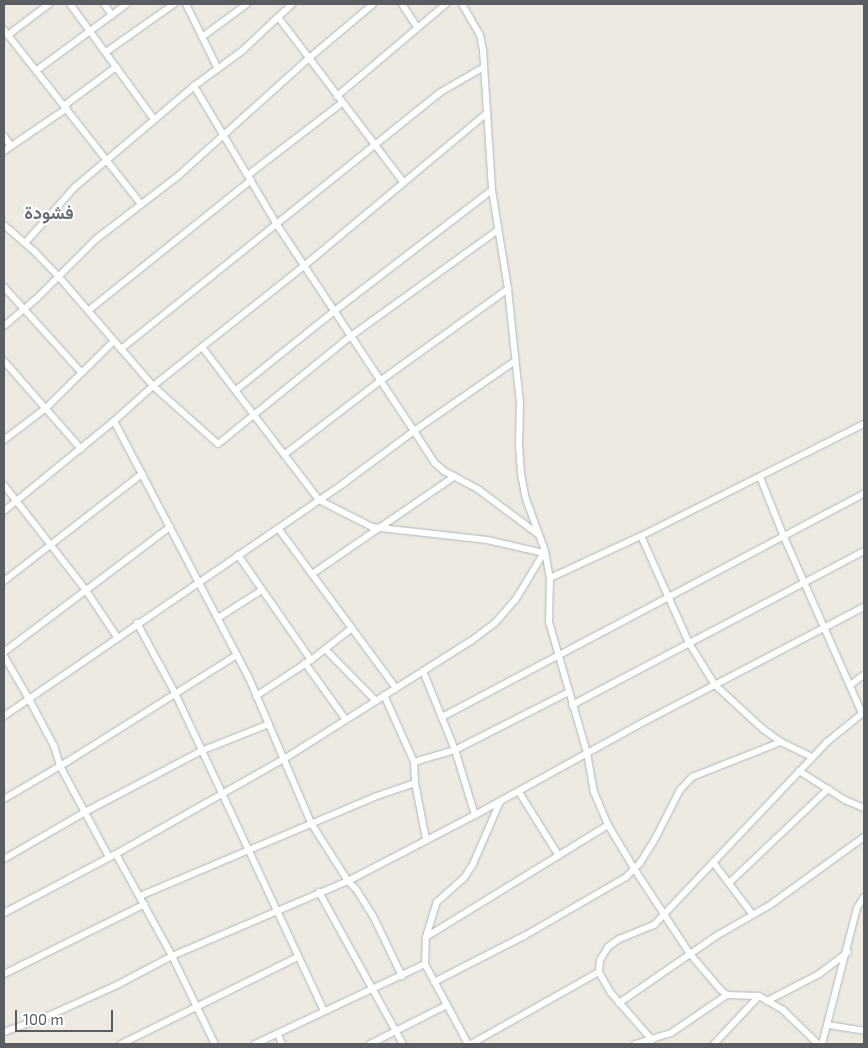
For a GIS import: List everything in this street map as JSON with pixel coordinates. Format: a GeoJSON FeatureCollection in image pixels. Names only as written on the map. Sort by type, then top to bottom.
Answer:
{"type":"FeatureCollection","features":[{"type":"Feature","properties":{"kind":"street"},"geometry":{"type":"LineString","coordinates":[[49,4],[6,32],[66,106],[141,204]]}},
{"type":"Feature","properties":{"kind":"street"},"geometry":{"type":"LineString","coordinates":[[70,4],[154,120]]}},
{"type":"Feature","properties":{"kind":"street"},"geometry":{"type":"LineString","coordinates":[[104,4],[112,15]]}},
{"type":"Feature","properties":{"kind":"street"},"geometry":{"type":"LineString","coordinates":[[37,70],[127,4]]}},
{"type":"Feature","properties":{"kind":"street"},"geometry":{"type":"LineString","coordinates":[[106,52],[174,4]]}},
{"type":"Feature","properties":{"kind":"street"},"geometry":{"type":"LineString","coordinates":[[186,4],[218,69]]}},
{"type":"Feature","properties":{"kind":"street"},"geometry":{"type":"LineString","coordinates":[[202,36],[247,4]]}},
{"type":"Feature","properties":{"kind":"street"},"geometry":{"type":"LineString","coordinates":[[25,242],[64,197],[194,86],[242,51],[292,4]]}},
{"type":"Feature","properties":{"kind":"street"},"geometry":{"type":"LineString","coordinates":[[4,326],[59,277],[96,240],[171,183],[308,59],[373,4]]}},
{"type":"Feature","properties":{"kind":"street"},"geometry":{"type":"LineString","coordinates":[[402,4],[417,27]]}},
{"type":"Feature","properties":{"kind":"street"},"geometry":{"type":"LineString","coordinates":[[337,96],[446,4]]}},
{"type":"Feature","properties":{"kind":"street"},"geometry":{"type":"LineString","coordinates":[[462,4],[480,35],[484,66],[492,190],[508,289],[520,404],[519,445],[521,474],[526,499],[545,552],[550,578],[549,622],[587,753],[594,792],[608,825],[690,954],[727,996]]}},
{"type":"Feature","properties":{"kind":"street"},"geometry":{"type":"LineString","coordinates":[[278,17],[404,183]]}},
{"type":"Feature","properties":{"kind":"street"},"geometry":{"type":"LineString","coordinates":[[120,350],[449,86],[484,66]]}},
{"type":"Feature","properties":{"kind":"street"},"geometry":{"type":"LineString","coordinates":[[4,151],[116,67]]}},
{"type":"Feature","properties":{"kind":"street"},"geometry":{"type":"LineString","coordinates":[[194,86],[276,223],[333,312],[436,463],[444,471],[480,490],[539,535]]}},
{"type":"Feature","properties":{"kind":"street"},"geometry":{"type":"LineString","coordinates":[[89,310],[342,103]]}},
{"type":"Feature","properties":{"kind":"street"},"geometry":{"type":"LineString","coordinates":[[4,511],[114,421],[153,386],[304,266],[487,113]]}},
{"type":"Feature","properties":{"kind":"street"},"geometry":{"type":"LineString","coordinates":[[4,136],[11,146]]}},
{"type":"Feature","properties":{"kind":"street"},"geometry":{"type":"LineString","coordinates":[[236,390],[333,312],[492,190]]}},
{"type":"Feature","properties":{"kind":"street"},"geometry":{"type":"LineString","coordinates":[[4,225],[25,242],[59,277],[153,386],[218,444],[253,413],[351,336],[498,230]]}},
{"type":"Feature","properties":{"kind":"street"},"geometry":{"type":"LineString","coordinates":[[4,288],[81,372]]}},
{"type":"Feature","properties":{"kind":"street"},"geometry":{"type":"LineString","coordinates":[[284,454],[380,381],[508,289]]}},
{"type":"Feature","properties":{"kind":"street"},"geometry":{"type":"LineString","coordinates":[[4,440],[46,408],[114,341]]}},
{"type":"Feature","properties":{"kind":"street"},"geometry":{"type":"LineString","coordinates":[[202,346],[319,500],[361,522],[380,528],[421,531],[487,540],[545,552]]}},
{"type":"Feature","properties":{"kind":"street"},"geometry":{"type":"LineString","coordinates":[[4,361],[81,448]]}},
{"type":"Feature","properties":{"kind":"street"},"geometry":{"type":"LineString","coordinates":[[4,716],[319,500],[515,361]]}},
{"type":"Feature","properties":{"kind":"street"},"geometry":{"type":"LineString","coordinates":[[114,421],[218,618],[269,724],[311,822],[348,881],[356,889],[373,916],[402,976]]}},
{"type":"Feature","properties":{"kind":"street"},"geometry":{"type":"LineString","coordinates":[[550,578],[641,536],[864,424]]}},
{"type":"Feature","properties":{"kind":"street"},"geometry":{"type":"LineString","coordinates":[[4,581],[50,543],[142,474]]}},
{"type":"Feature","properties":{"kind":"street"},"geometry":{"type":"LineString","coordinates":[[312,574],[455,476]]}},
{"type":"Feature","properties":{"kind":"street"},"geometry":{"type":"LineString","coordinates":[[652,1040],[620,1003],[598,972],[600,960],[608,948],[619,939],[654,925],[812,757],[863,712],[784,537],[760,477]]}},
{"type":"Feature","properties":{"kind":"street"},"geometry":{"type":"LineString","coordinates":[[4,484],[85,590],[117,637]]}},
{"type":"Feature","properties":{"kind":"street"},"geometry":{"type":"LineString","coordinates":[[442,717],[864,494]]}},
{"type":"Feature","properties":{"kind":"street"},"geometry":{"type":"LineString","coordinates":[[4,652],[170,527]]}},
{"type":"Feature","properties":{"kind":"street"},"geometry":{"type":"LineString","coordinates":[[278,528],[396,688]]}},
{"type":"Feature","properties":{"kind":"street"},"geometry":{"type":"LineString","coordinates":[[641,536],[689,643],[715,685],[763,729],[781,742],[812,757]]}},
{"type":"Feature","properties":{"kind":"street"},"geometry":{"type":"LineString","coordinates":[[572,705],[805,584],[864,551]]}},
{"type":"Feature","properties":{"kind":"street"},"geometry":{"type":"LineString","coordinates":[[4,912],[112,855],[284,759],[423,670],[471,642],[495,623],[516,599],[545,552]]}},
{"type":"Feature","properties":{"kind":"street"},"geometry":{"type":"LineString","coordinates":[[238,555],[346,720]]}},
{"type":"Feature","properties":{"kind":"street"},"geometry":{"type":"LineString","coordinates":[[218,618],[262,590]]}},
{"type":"Feature","properties":{"kind":"street"},"geometry":{"type":"LineString","coordinates":[[4,1032],[46,1017],[117,985],[172,956],[318,892],[348,881],[519,792],[587,753],[864,607]]}},
{"type":"Feature","properties":{"kind":"street"},"geometry":{"type":"LineString","coordinates":[[137,623],[174,693],[324,1012]]}},
{"type":"Feature","properties":{"kind":"street"},"geometry":{"type":"LineString","coordinates":[[256,696],[308,662],[351,629]]}},
{"type":"Feature","properties":{"kind":"street"},"geometry":{"type":"LineString","coordinates":[[325,648],[376,700]]}},
{"type":"Feature","properties":{"kind":"street"},"geometry":{"type":"LineString","coordinates":[[4,799],[236,655]]}},
{"type":"Feature","properties":{"kind":"street"},"geometry":{"type":"LineString","coordinates":[[4,656],[54,746],[60,766],[85,812],[145,904],[198,1008],[214,1044]]}},
{"type":"Feature","properties":{"kind":"street"},"geometry":{"type":"LineString","coordinates":[[423,670],[455,750],[475,815]]}},
{"type":"Feature","properties":{"kind":"street"},"geometry":{"type":"LineString","coordinates":[[850,685],[864,675]]}},
{"type":"Feature","properties":{"kind":"street"},"geometry":{"type":"LineString","coordinates":[[414,762],[455,750],[569,692]]}},
{"type":"Feature","properties":{"kind":"street"},"geometry":{"type":"LineString","coordinates":[[384,695],[414,762],[415,783],[426,839]]}},
{"type":"Feature","properties":{"kind":"street"},"geometry":{"type":"LineString","coordinates":[[4,859],[85,812],[201,751],[269,724]]}},
{"type":"Feature","properties":{"kind":"street"},"geometry":{"type":"LineString","coordinates":[[434,982],[524,936],[626,877],[635,869],[654,841],[686,782],[719,765],[781,742]]}},
{"type":"Feature","properties":{"kind":"street"},"geometry":{"type":"LineString","coordinates":[[799,771],[864,808]]}},
{"type":"Feature","properties":{"kind":"street"},"geometry":{"type":"LineString","coordinates":[[140,896],[311,822],[415,783]]}},
{"type":"Feature","properties":{"kind":"street"},"geometry":{"type":"LineString","coordinates":[[729,883],[828,789]]}},
{"type":"Feature","properties":{"kind":"street"},"geometry":{"type":"LineString","coordinates":[[519,792],[559,856]]}},
{"type":"Feature","properties":{"kind":"street"},"geometry":{"type":"LineString","coordinates":[[500,802],[473,864],[464,878],[437,902],[426,937],[425,964],[447,1005],[470,1044],[561,995],[598,972]]}},
{"type":"Feature","properties":{"kind":"street"},"geometry":{"type":"LineString","coordinates":[[426,937],[608,825]]}},
{"type":"Feature","properties":{"kind":"street"},"geometry":{"type":"LineString","coordinates":[[620,1003],[716,936],[753,915],[807,880],[864,837]]}},
{"type":"Feature","properties":{"kind":"street"},"geometry":{"type":"LineString","coordinates":[[713,862],[753,915]]}},
{"type":"Feature","properties":{"kind":"street"},"geometry":{"type":"LineString","coordinates":[[318,892],[403,1044]]}},
{"type":"Feature","properties":{"kind":"street"},"geometry":{"type":"LineString","coordinates":[[822,1044],[848,952],[857,908],[864,898]]}},
{"type":"Feature","properties":{"kind":"street"},"geometry":{"type":"LineString","coordinates":[[4,974],[145,904]]}},
{"type":"Feature","properties":{"kind":"street"},"geometry":{"type":"LineString","coordinates":[[767,1001],[819,974],[848,952]]}},
{"type":"Feature","properties":{"kind":"street"},"geometry":{"type":"LineString","coordinates":[[121,1044],[198,1008],[298,956]]}},
{"type":"Feature","properties":{"kind":"street"},"geometry":{"type":"LineString","coordinates":[[255,1044],[425,964]]}},
{"type":"Feature","properties":{"kind":"street"},"geometry":{"type":"LineString","coordinates":[[635,1044],[671,1034],[727,996],[759,996],[783,1010],[818,1044]]}},
{"type":"Feature","properties":{"kind":"street"},"geometry":{"type":"LineString","coordinates":[[714,1044],[759,996]]}},
{"type":"Feature","properties":{"kind":"street"},"geometry":{"type":"LineString","coordinates":[[370,1044],[447,1005]]}},
{"type":"Feature","properties":{"kind":"street"},"geometry":{"type":"LineString","coordinates":[[828,1025],[864,1031]]}},
{"type":"Feature","properties":{"kind":"street"},"geometry":{"type":"LineString","coordinates":[[278,1034],[282,1044]]}},
{"type":"Feature","properties":{"kind":"district","name":"فشودة"},"geometry":{"type":"Point","coordinates":[49,212]}}]}
